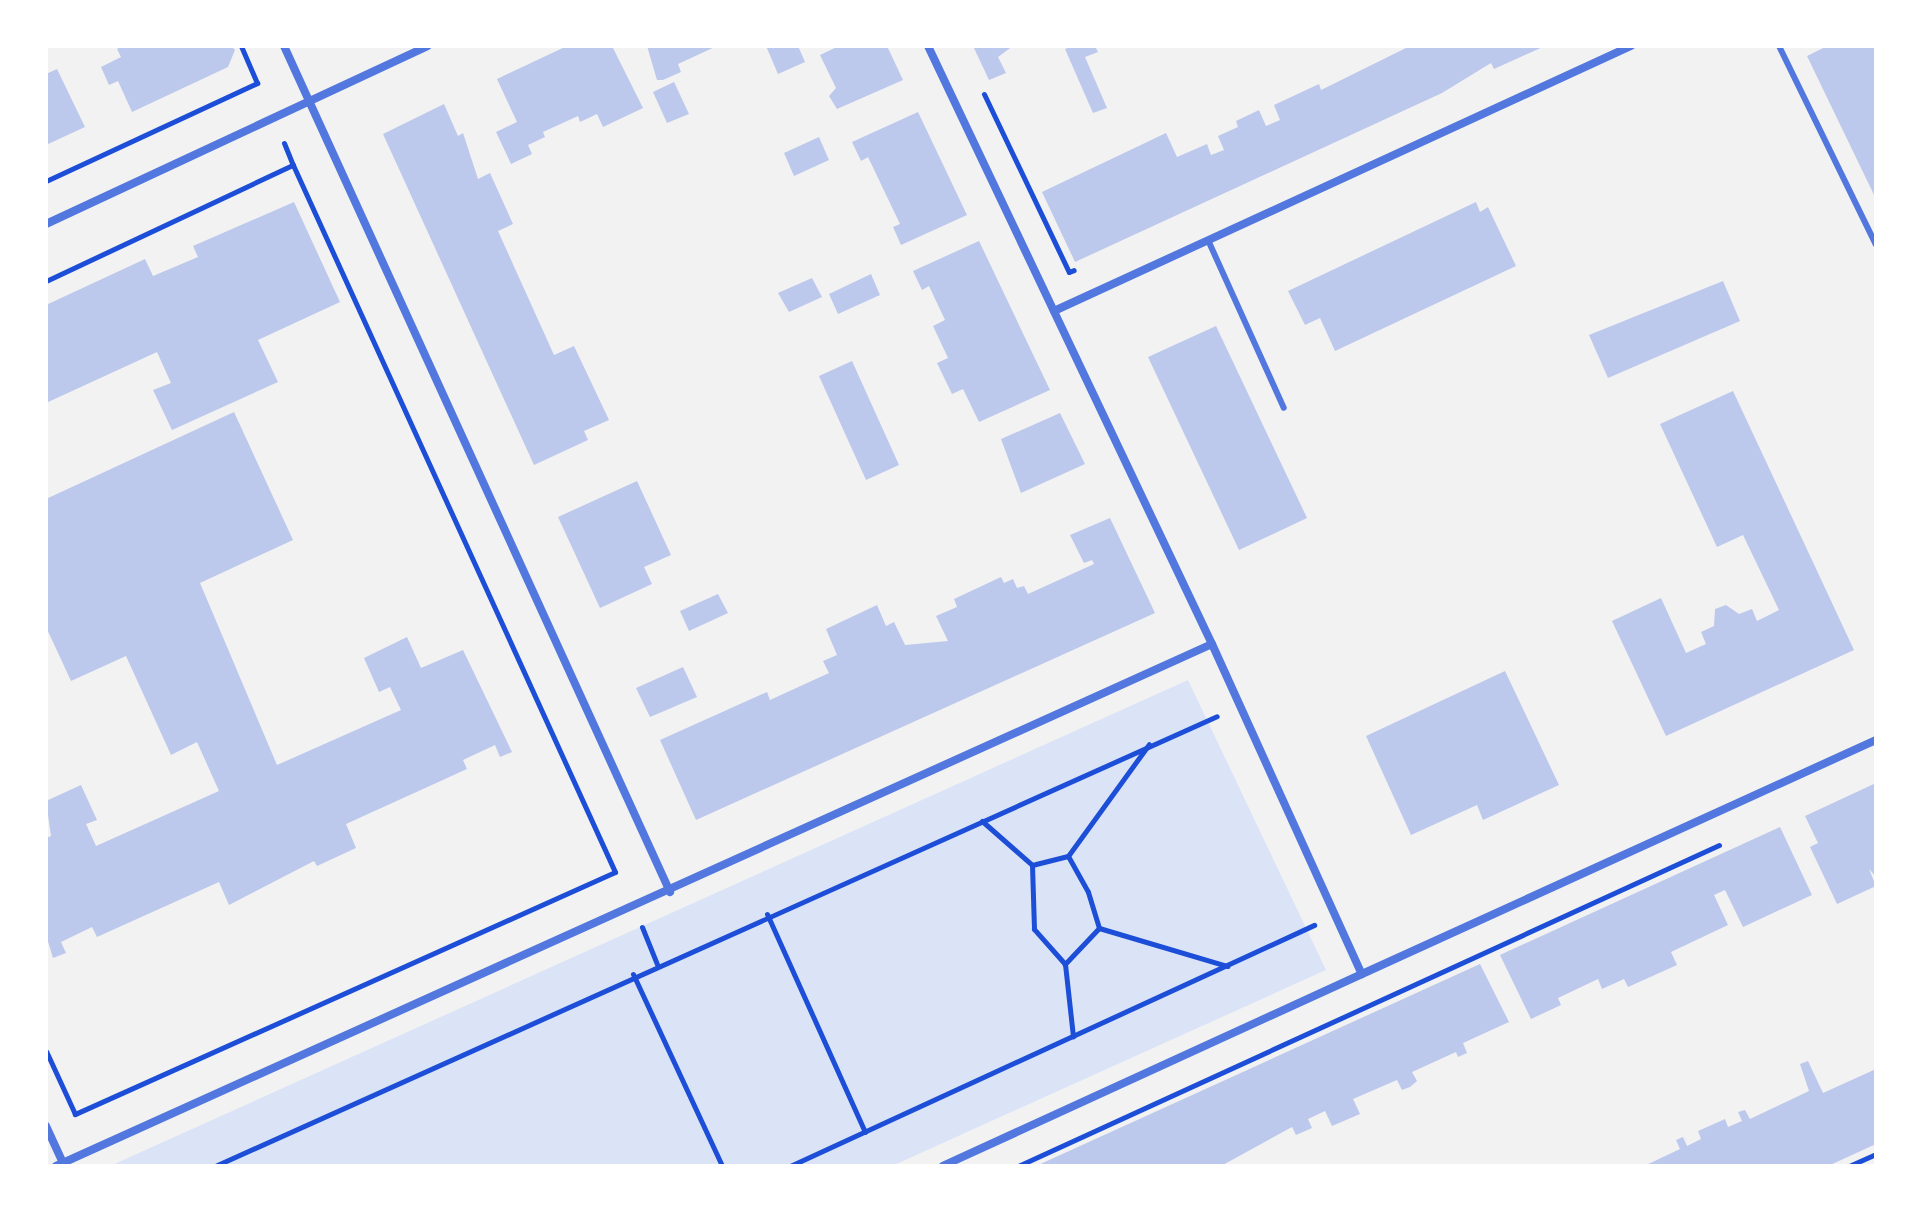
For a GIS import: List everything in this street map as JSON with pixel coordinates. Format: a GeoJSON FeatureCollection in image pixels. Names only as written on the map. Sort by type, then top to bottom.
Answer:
{"type":"FeatureCollection","features":[{"type":"Feature","properties":{"kind":"street"},"geometry":{"type":"LineString","coordinates":[[284,46],[670,892]]}},
{"type":"Feature","properties":{"kind":"street"},"geometry":{"type":"LineString","coordinates":[[46,224],[428,46]]}},
{"type":"Feature","properties":{"kind":"street"},"geometry":{"type":"LineString","coordinates":[[928,46],[1212,644],[1362,974]]}},
{"type":"Feature","properties":{"kind":"street"},"geometry":{"type":"LineString","coordinates":[[1054,311],[1631,46]]}},
{"type":"Feature","properties":{"kind":"street"},"geometry":{"type":"LineString","coordinates":[[46,1126],[60,1164],[670,892],[1212,644]]}},
{"type":"Feature","properties":{"kind":"street"},"geometry":{"type":"LineString","coordinates":[[943,1166],[1876,740]]}},
{"type":"Feature","properties":{"kind":"lane"},"geometry":{"type":"LineString","coordinates":[[1779,46],[1876,245]]}},
{"type":"Feature","properties":{"kind":"lane"},"geometry":{"type":"LineString","coordinates":[[1208,240],[1284,408]]}},
{"type":"Feature","properties":{"kind":"path"},"geometry":{"type":"LineString","coordinates":[[46,181],[257,83],[241,46]]}},
{"type":"Feature","properties":{"kind":"path"},"geometry":{"type":"LineString","coordinates":[[981,88],[1069,272],[1084,265]]}},
{"type":"Feature","properties":{"kind":"path"},"geometry":{"type":"LineString","coordinates":[[46,281],[293,165],[615,872],[75,1114],[46,1051]]}},
{"type":"Feature","properties":{"kind":"path"},"geometry":{"type":"LineString","coordinates":[[215,1166],[633,974],[982,821],[1150,743],[1240,706]]}},
{"type":"Feature","properties":{"kind":"path"},"geometry":{"type":"LineString","coordinates":[[1032,865],[1068,856],[1150,743]]}},
{"type":"Feature","properties":{"kind":"path"},"geometry":{"type":"LineString","coordinates":[[982,821],[1032,865],[1034,929],[1065,964],[1073,1037]]}},
{"type":"Feature","properties":{"kind":"path"},"geometry":{"type":"LineString","coordinates":[[1018,1166],[1733,838]]}},
{"type":"Feature","properties":{"kind":"path"},"geometry":{"type":"LineString","coordinates":[[1068,856],[1088,892],[1099,928]]}},
{"type":"Feature","properties":{"kind":"path"},"geometry":{"type":"LineString","coordinates":[[767,914],[865,1132]]}},
{"type":"Feature","properties":{"kind":"path"},"geometry":{"type":"LineString","coordinates":[[790,1166],[1336,914]]}},
{"type":"Feature","properties":{"kind":"path"},"geometry":{"type":"LineString","coordinates":[[641,927],[657,964]]}},
{"type":"Feature","properties":{"kind":"path"},"geometry":{"type":"LineString","coordinates":[[1099,928],[1227,966]]}},
{"type":"Feature","properties":{"kind":"path"},"geometry":{"type":"LineString","coordinates":[[1065,964],[1099,928]]}},
{"type":"Feature","properties":{"kind":"path"},"geometry":{"type":"LineString","coordinates":[[633,974],[722,1166]]}},
{"type":"Feature","properties":{"kind":"path"},"geometry":{"type":"LineString","coordinates":[[1849,1166],[1876,1154]]}},
{"type":"Feature","properties":{"kind":"shaded area"},"geometry":{"type":"Polygon","coordinates":[[[1188,680],[1326,970],[892,1166],[110,1166],[1188,680]]]}},
{"type":"Feature","properties":{"kind":"building"},"geometry":{"type":"Polygon","coordinates":[[[122,46],[231,46],[235,50],[228,67],[132,112],[118,81],[109,85],[101,67],[121,57],[117,49],[122,46]]]}},
{"type":"Feature","properties":{"kind":"building"},"geometry":{"type":"Polygon","coordinates":[[[567,46],[612,46],[643,108],[603,127],[597,114],[580,122],[578,116],[543,132],[545,137],[528,145],[532,154],[511,164],[496,132],[517,122],[497,79],[567,46]]]}},
{"type":"Feature","properties":{"kind":"building"},"geometry":{"type":"Polygon","coordinates":[[[647,46],[717,46],[678,64],[681,72],[657,80],[647,46]]]}},
{"type":"Feature","properties":{"kind":"building"},"geometry":{"type":"Polygon","coordinates":[[[766,46],[798,46],[805,62],[778,74],[766,46]]]}},
{"type":"Feature","properties":{"kind":"building"},"geometry":{"type":"Polygon","coordinates":[[[839,46],[887,46],[903,80],[837,109],[829,96],[836,88],[820,55],[839,46]]]}},
{"type":"Feature","properties":{"kind":"building"},"geometry":{"type":"Polygon","coordinates":[[[973,46],[1013,46],[998,57],[1006,73],[989,80],[973,46]]]}},
{"type":"Feature","properties":{"kind":"building"},"geometry":{"type":"Polygon","coordinates":[[[1095,46],[1098,52],[1085,57],[1107,108],[1093,113],[1065,49],[1095,46]]]}},
{"type":"Feature","properties":{"kind":"building"},"geometry":{"type":"Polygon","coordinates":[[[1410,46],[1545,46],[1494,69],[1491,63],[1442,93],[1075,262],[1042,192],[1166,133],[1177,157],[1207,144],[1211,155],[1224,150],[1218,136],[1238,127],[1236,121],[1259,110],[1266,126],[1280,120],[1274,105],[1319,84],[1321,90],[1410,46]]]}},
{"type":"Feature","properties":{"kind":"building"},"geometry":{"type":"Polygon","coordinates":[[[1827,46],[1876,46],[1876,199],[1807,56],[1827,46]]]}},
{"type":"Feature","properties":{"kind":"building"},"geometry":{"type":"Polygon","coordinates":[[[57,69],[85,127],[46,145],[46,74],[57,69]]]}},
{"type":"Feature","properties":{"kind":"building"},"geometry":{"type":"Polygon","coordinates":[[[674,82],[689,114],[667,123],[653,92],[674,82]]]}},
{"type":"Feature","properties":{"kind":"building"},"geometry":{"type":"Polygon","coordinates":[[[444,104],[458,136],[463,133],[478,179],[490,173],[513,224],[498,231],[554,355],[574,346],[609,420],[584,431],[588,440],[534,465],[383,134],[444,104]]]}},
{"type":"Feature","properties":{"kind":"building"},"geometry":{"type":"Polygon","coordinates":[[[918,112],[967,215],[901,245],[893,227],[900,224],[868,157],[861,161],[852,142],[918,112]]]}},
{"type":"Feature","properties":{"kind":"building"},"geometry":{"type":"Polygon","coordinates":[[[819,137],[829,160],[794,176],[784,153],[819,137]]]}},
{"type":"Feature","properties":{"kind":"building"},"geometry":{"type":"Polygon","coordinates":[[[294,202],[340,302],[258,340],[278,382],[172,430],[153,390],[171,383],[157,352],[46,403],[46,305],[145,259],[153,276],[198,257],[193,246],[294,202]]]}},
{"type":"Feature","properties":{"kind":"building"},"geometry":{"type":"Polygon","coordinates":[[[1476,202],[1480,212],[1488,207],[1516,266],[1335,351],[1320,318],[1305,325],[1288,291],[1476,202]]]}},
{"type":"Feature","properties":{"kind":"building"},"geometry":{"type":"Polygon","coordinates":[[[979,241],[1050,390],[979,422],[963,389],[952,394],[937,363],[948,358],[933,326],[945,320],[929,286],[922,290],[913,271],[979,241]]]}},
{"type":"Feature","properties":{"kind":"building"},"geometry":{"type":"Polygon","coordinates":[[[871,274],[880,295],[838,314],[829,294],[871,274]]]}},
{"type":"Feature","properties":{"kind":"building"},"geometry":{"type":"Polygon","coordinates":[[[812,278],[822,297],[789,312],[778,293],[812,278]]]}},
{"type":"Feature","properties":{"kind":"building"},"geometry":{"type":"Polygon","coordinates":[[[1723,281],[1740,321],[1608,378],[1589,335],[1723,281]]]}},
{"type":"Feature","properties":{"kind":"building"},"geometry":{"type":"Polygon","coordinates":[[[1216,326],[1307,518],[1239,550],[1148,357],[1216,326]]]}},
{"type":"Feature","properties":{"kind":"building"},"geometry":{"type":"Polygon","coordinates":[[[852,361],[899,465],[866,480],[819,376],[852,361]]]}},
{"type":"Feature","properties":{"kind":"building"},"geometry":{"type":"Polygon","coordinates":[[[1733,391],[1854,650],[1666,736],[1612,621],[1661,598],[1686,653],[1706,644],[1701,632],[1714,626],[1715,609],[1726,605],[1739,614],[1752,609],[1757,621],[1779,610],[1743,535],[1717,547],[1660,424],[1733,391]]]}},
{"type":"Feature","properties":{"kind":"building"},"geometry":{"type":"Polygon","coordinates":[[[234,412],[293,540],[200,583],[277,765],[401,710],[390,687],[379,692],[364,658],[407,637],[421,668],[463,650],[512,752],[500,757],[495,745],[463,760],[467,769],[346,824],[356,848],[317,866],[314,861],[229,905],[219,882],[97,937],[92,927],[61,942],[66,953],[53,958],[46,935],[46,838],[51,836],[46,801],[81,785],[97,820],[86,824],[96,846],[219,791],[197,742],[171,755],[126,656],[71,681],[46,627],[46,499],[234,412]]]}},
{"type":"Feature","properties":{"kind":"building"},"geometry":{"type":"Polygon","coordinates":[[[1060,413],[1085,464],[1021,493],[1001,439],[1060,413]]]}},
{"type":"Feature","properties":{"kind":"building"},"geometry":{"type":"Polygon","coordinates":[[[637,481],[671,555],[644,567],[652,584],[600,608],[558,517],[637,481]]]}},
{"type":"Feature","properties":{"kind":"building"},"geometry":{"type":"Polygon","coordinates":[[[1110,518],[1155,613],[696,820],[660,740],[767,692],[770,700],[829,673],[823,661],[837,655],[826,629],[877,605],[886,626],[894,622],[905,645],[948,641],[936,616],[957,607],[954,599],[1001,577],[1004,583],[1013,579],[1017,588],[1024,586],[1028,594],[1094,564],[1092,560],[1084,563],[1070,535],[1110,518]]]}},
{"type":"Feature","properties":{"kind":"building"},"geometry":{"type":"Polygon","coordinates":[[[718,594],[728,613],[689,631],[680,611],[718,594]]]}},
{"type":"Feature","properties":{"kind":"building"},"geometry":{"type":"Polygon","coordinates":[[[683,667],[697,697],[650,717],[636,688],[683,667]]]}},
{"type":"Feature","properties":{"kind":"building"},"geometry":{"type":"Polygon","coordinates":[[[1505,671],[1559,785],[1483,820],[1477,805],[1411,835],[1366,736],[1505,671]]]}},
{"type":"Feature","properties":{"kind":"building"},"geometry":{"type":"Polygon","coordinates":[[[1876,783],[1876,877],[1869,869],[1876,886],[1837,904],[1810,847],[1818,843],[1805,816],[1876,783]]]}},
{"type":"Feature","properties":{"kind":"building"},"geometry":{"type":"Polygon","coordinates":[[[1780,827],[1812,895],[1743,927],[1725,890],[1714,895],[1728,925],[1671,952],[1677,965],[1628,987],[1624,979],[1602,989],[1598,979],[1558,998],[1561,1005],[1531,1019],[1500,955],[1780,827]]]}},
{"type":"Feature","properties":{"kind":"building"},"geometry":{"type":"Polygon","coordinates":[[[1480,964],[1509,1022],[1463,1043],[1467,1053],[1458,1057],[1456,1052],[1412,1072],[1417,1081],[1410,1087],[1402,1090],[1397,1080],[1353,1099],[1360,1114],[1332,1126],[1325,1111],[1308,1119],[1312,1128],[1296,1135],[1292,1127],[1221,1166],[1036,1166],[1480,964]]]}},
{"type":"Feature","properties":{"kind":"building"},"geometry":{"type":"Polygon","coordinates":[[[1808,1061],[1823,1093],[1876,1069],[1876,1144],[1828,1166],[1644,1166],[1680,1149],[1676,1140],[1683,1137],[1687,1146],[1701,1139],[1698,1131],[1725,1119],[1728,1127],[1742,1121],[1738,1112],[1745,1110],[1750,1119],[1809,1091],[1800,1064],[1808,1061]]]}}]}
